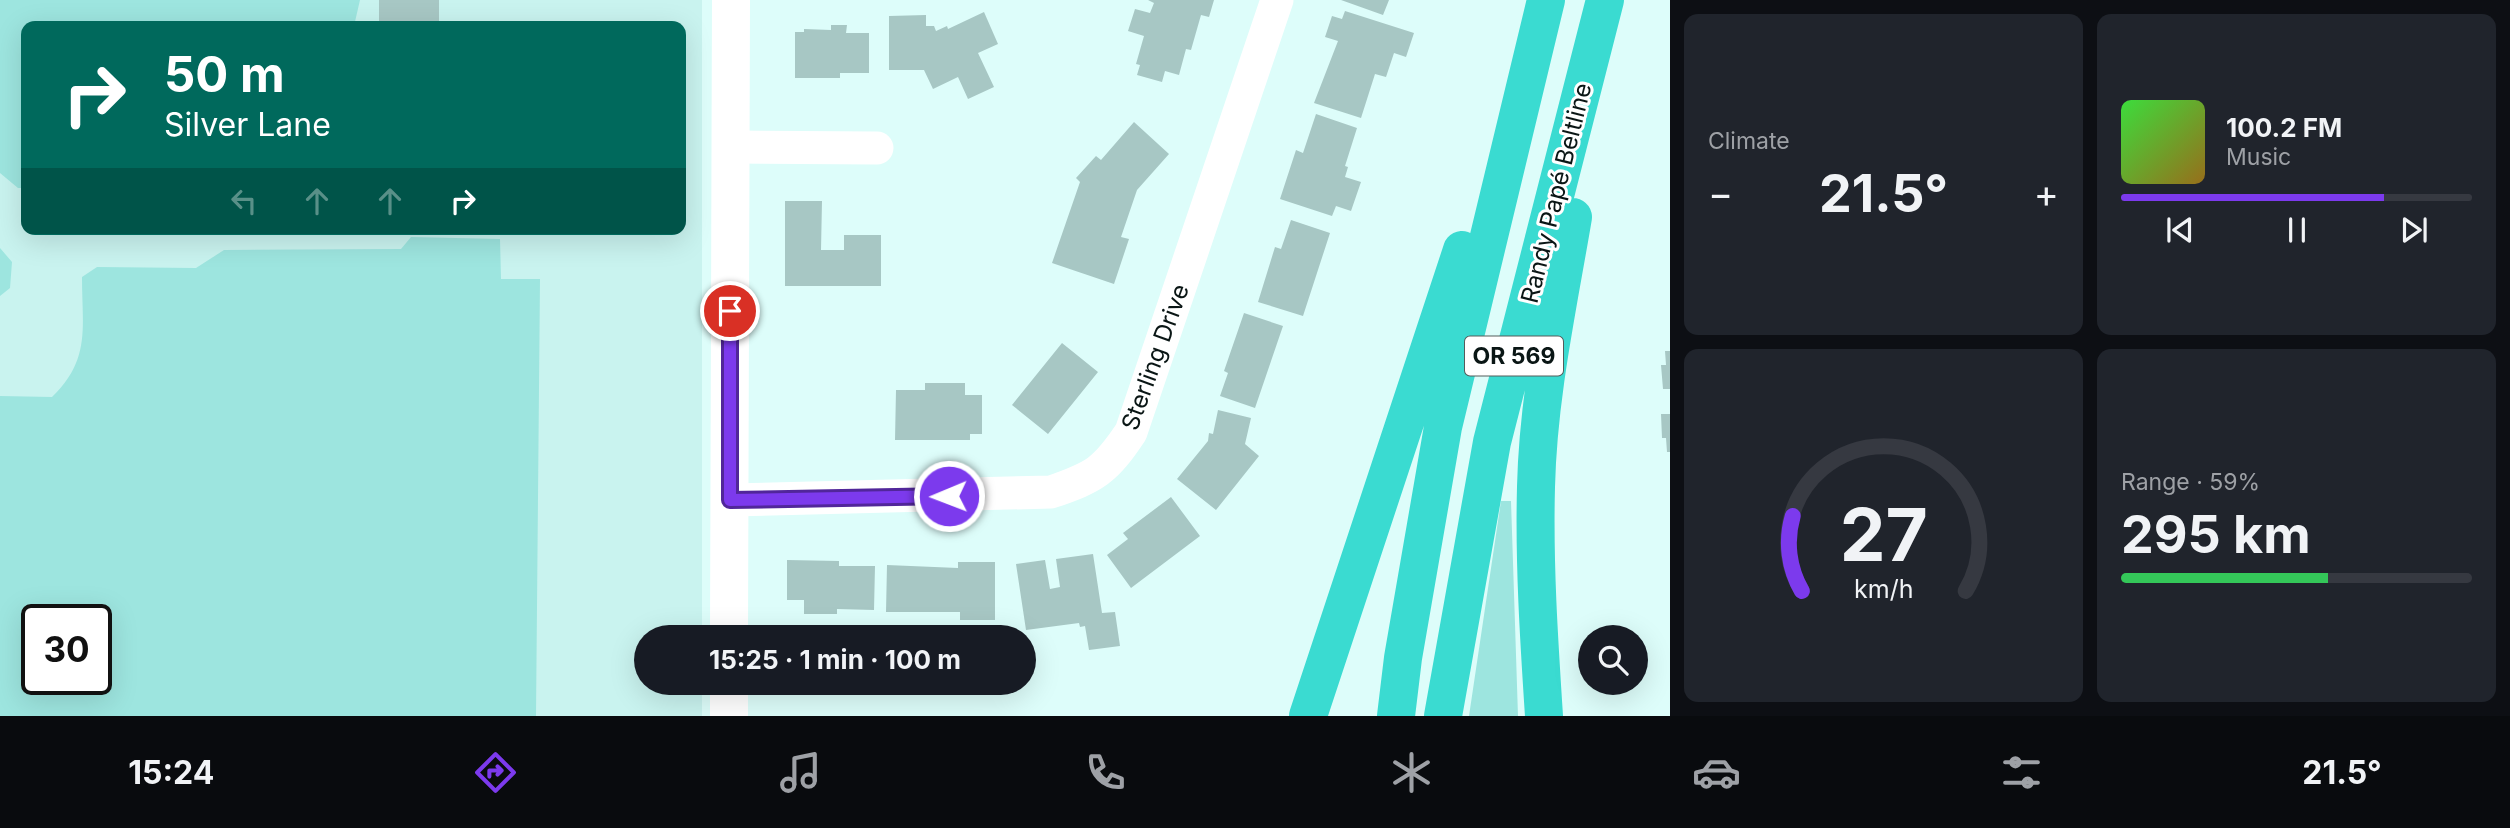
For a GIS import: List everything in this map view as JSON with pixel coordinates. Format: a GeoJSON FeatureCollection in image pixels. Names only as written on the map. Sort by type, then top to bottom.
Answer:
{"type":"FeatureCollection","features":[{"type":"Feature","properties":{"kind":"highway","name":"Randy Papé Beltline"},"geometry":{"type":"LineString","coordinates":[[1443,716],[1492,442],[1608,0]]}},
{"type":"Feature","properties":{"kind":"highway"},"geometry":{"type":"LineString","coordinates":[[1544,716],[1537,602],[1536,485],[1544,386],[1608,0]]}},
{"type":"Feature","properties":{"kind":"highway"},"geometry":{"type":"LineString","coordinates":[[1308,716],[1360,552],[1543,12]]}},
{"type":"Feature","properties":{"kind":"highway","name":"OR 569"},"geometry":{"type":"LineString","coordinates":[[1396,716],[1403,658],[1443,427],[1543,12]]}},
{"type":"Feature","properties":{"kind":"street"},"geometry":{"type":"LineString","coordinates":[[729,625],[731,0]]}},
{"type":"Feature","properties":{"kind":"street","name":"Sterling Drive"},"geometry":{"type":"LineString","coordinates":[[730,500],[1051,492],[1087,480],[1111,462],[1131,432],[1277,0]]}},
{"type":"Feature","properties":{"kind":"street"},"geometry":{"type":"LineString","coordinates":[[730,146],[877,148]]}},
{"type":"Feature","properties":{"kind":"street"},"geometry":{"type":"LineString","coordinates":[[729,695],[729,716]]}},
{"type":"Feature","properties":{"kind":"shaded area"},"geometry":{"type":"Polygon","coordinates":[[[0,0],[702,0],[702,625],[634,625],[634,695],[702,695],[702,716],[0,716],[0,0]]]}},
{"type":"Feature","properties":{"kind":"shaded area"},"geometry":{"type":"Polygon","coordinates":[[[0,0],[360,0],[355,21],[21,21],[21,188],[0,173],[0,0]]]}},
{"type":"Feature","properties":{"kind":"shaded area"},"geometry":{"type":"Polygon","coordinates":[[[411,237],[500,239],[501,279],[540,279],[536,716],[0,716],[0,396],[52,397],[64,383],[79,356],[82,342],[82,277],[97,267],[196,268],[224,250],[401,249],[411,237]]]}},
{"type":"Feature","properties":{"kind":"shaded area"},"geometry":{"type":"Polygon","coordinates":[[[0,248],[12,262],[10,288],[0,296],[0,248]]]}},
{"type":"Feature","properties":{"kind":"shaded area"},"geometry":{"type":"Polygon","coordinates":[[[1501,501],[1511,501],[1518,716],[1469,716],[1501,501]]]}},
{"type":"Feature","properties":{"kind":"building"},"geometry":{"type":"Polygon","coordinates":[[[379,0],[439,0],[439,21],[379,21],[379,0]]]}},
{"type":"Feature","properties":{"kind":"building"},"geometry":{"type":"Polygon","coordinates":[[[1148,0],[1214,0],[1209,17],[1201,15],[1191,50],[1186,49],[1179,75],[1165,71],[1162,82],[1137,75],[1140,65],[1136,64],[1144,36],[1128,31],[1135,9],[1150,13],[1154,3],[1148,0]]]}},
{"type":"Feature","properties":{"kind":"building"},"geometry":{"type":"Polygon","coordinates":[[[1341,0],[1389,0],[1383,15],[1341,0]]]}},
{"type":"Feature","properties":{"kind":"building"},"geometry":{"type":"Polygon","coordinates":[[[1345,11],[1414,33],[1406,57],[1394,53],[1386,77],[1375,74],[1361,118],[1314,103],[1338,41],[1325,37],[1332,16],[1342,19],[1345,11]]]}},
{"type":"Feature","properties":{"kind":"building"},"geometry":{"type":"Polygon","coordinates":[[[984,12],[998,44],[978,53],[994,87],[968,99],[958,77],[933,89],[924,70],[889,70],[889,16],[926,15],[926,26],[934,26],[936,31],[947,26],[948,29],[984,12]]]}},
{"type":"Feature","properties":{"kind":"building"},"geometry":{"type":"Polygon","coordinates":[[[831,25],[847,25],[846,33],[869,33],[869,73],[840,73],[840,78],[795,78],[795,32],[804,32],[804,29],[831,30],[831,25]]]}},
{"type":"Feature","properties":{"kind":"building"},"geometry":{"type":"Polygon","coordinates":[[[1316,114],[1357,128],[1345,166],[1348,167],[1345,177],[1361,182],[1351,211],[1336,206],[1332,216],[1280,199],[1296,150],[1303,153],[1316,114]]]}},
{"type":"Feature","properties":{"kind":"building"},"geometry":{"type":"Polygon","coordinates":[[[1134,122],[1169,154],[1137,190],[1121,237],[1129,239],[1114,284],[1052,263],[1080,182],[1076,178],[1096,156],[1101,160],[1134,122]]]}},
{"type":"Feature","properties":{"kind":"building"},"geometry":{"type":"Polygon","coordinates":[[[785,201],[822,201],[821,250],[844,250],[844,235],[881,235],[881,286],[785,286],[785,201]]]}},
{"type":"Feature","properties":{"kind":"building"},"geometry":{"type":"Polygon","coordinates":[[[1291,220],[1330,233],[1303,316],[1258,302],[1275,247],[1281,249],[1291,220]]]}},
{"type":"Feature","properties":{"kind":"building"},"geometry":{"type":"Polygon","coordinates":[[[1244,313],[1283,326],[1255,408],[1220,396],[1228,373],[1224,371],[1244,313]]]}},
{"type":"Feature","properties":{"kind":"building"},"geometry":{"type":"Polygon","coordinates":[[[1062,343],[1098,372],[1048,434],[1012,405],[1062,343]]]}},
{"type":"Feature","properties":{"kind":"building"},"geometry":{"type":"Polygon","coordinates":[[[1665,351],[1670,351],[1670,389],[1663,389],[1661,365],[1666,365],[1665,351]]]}},
{"type":"Feature","properties":{"kind":"building"},"geometry":{"type":"Polygon","coordinates":[[[925,383],[965,383],[965,395],[982,395],[982,434],[970,434],[970,440],[895,440],[896,390],[925,390],[925,383]]]}},
{"type":"Feature","properties":{"kind":"building"},"geometry":{"type":"Polygon","coordinates":[[[1218,410],[1251,418],[1245,444],[1259,456],[1216,510],[1177,479],[1208,441],[1209,433],[1213,434],[1218,410]]]}},
{"type":"Feature","properties":{"kind":"building"},"geometry":{"type":"Polygon","coordinates":[[[1661,414],[1670,414],[1670,452],[1667,452],[1666,438],[1662,438],[1661,414]]]}},
{"type":"Feature","properties":{"kind":"building"},"geometry":{"type":"Polygon","coordinates":[[[1171,497],[1200,536],[1131,588],[1107,555],[1128,539],[1123,533],[1171,497]]]}},
{"type":"Feature","properties":{"kind":"building"},"geometry":{"type":"Polygon","coordinates":[[[1093,554],[1102,613],[1115,612],[1120,646],[1089,650],[1085,626],[1080,627],[1079,623],[1036,629],[1036,625],[1025,625],[1016,564],[1045,560],[1050,589],[1060,587],[1056,559],[1093,554]]]}},
{"type":"Feature","properties":{"kind":"building"},"geometry":{"type":"Polygon","coordinates":[[[787,560],[839,561],[839,566],[875,566],[874,610],[837,609],[837,614],[804,614],[804,600],[787,600],[787,560]]]}},
{"type":"Feature","properties":{"kind":"building"},"geometry":{"type":"Polygon","coordinates":[[[958,562],[995,562],[995,620],[960,620],[960,612],[886,612],[887,565],[958,568],[958,562]]]}},
{"type":"Feature","properties":{"kind":"route"},"geometry":{"type":"LineString","coordinates":[[730,311],[730,500],[949,496]]}}]}
